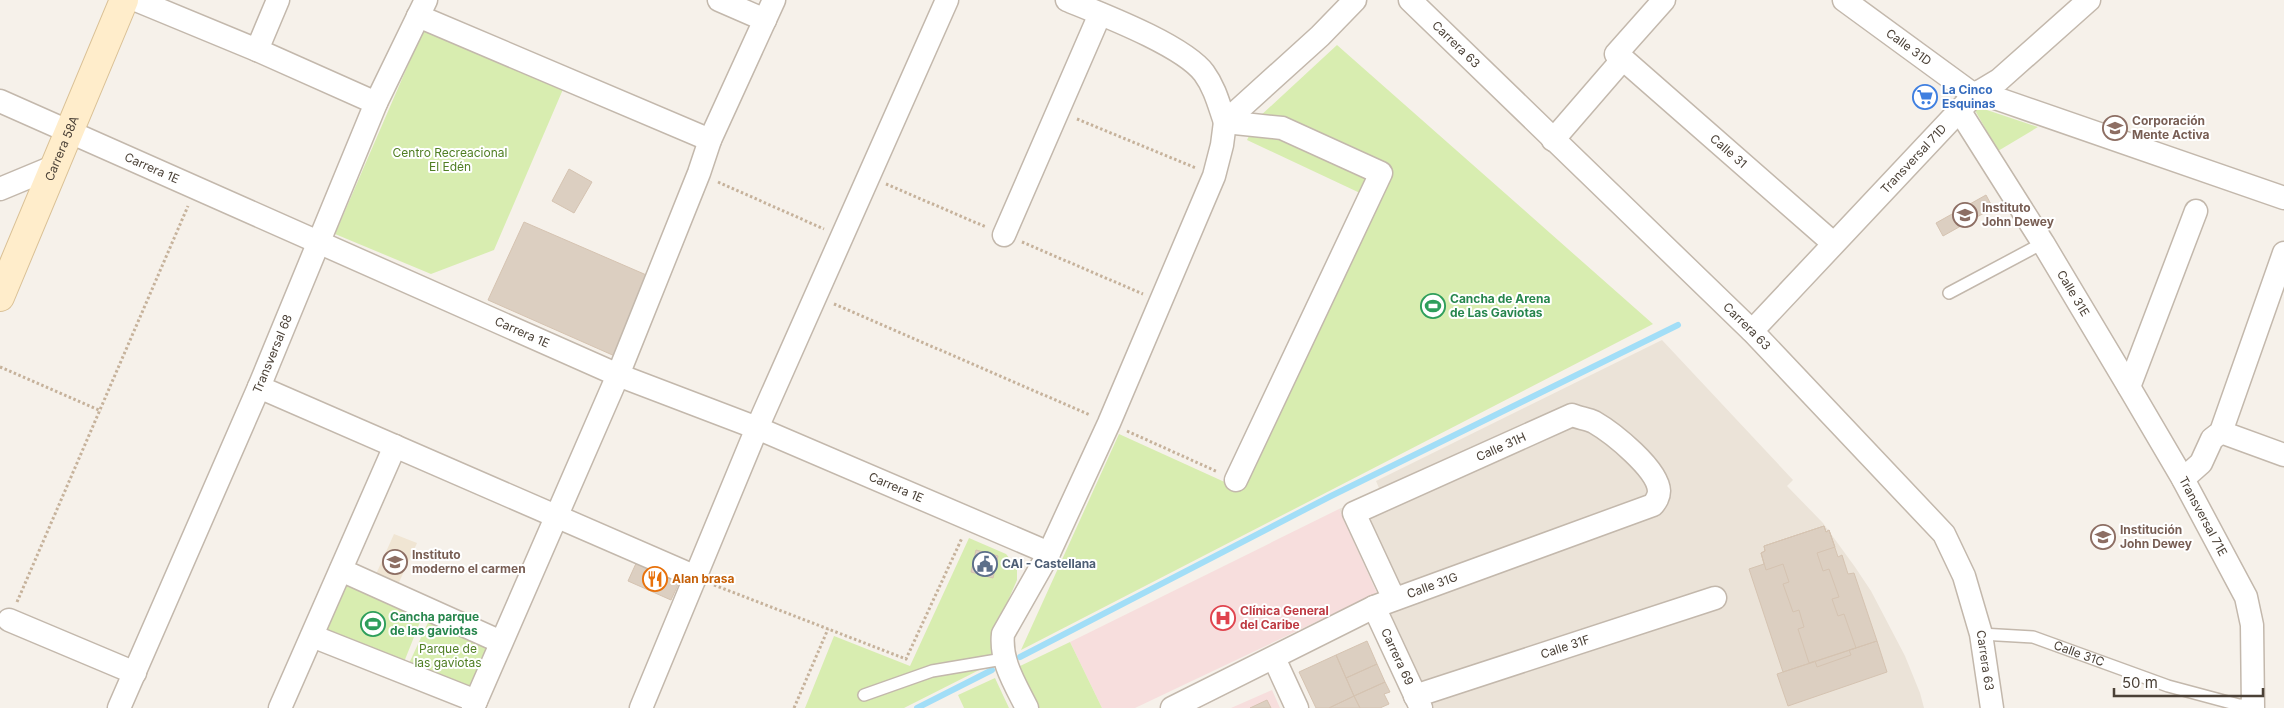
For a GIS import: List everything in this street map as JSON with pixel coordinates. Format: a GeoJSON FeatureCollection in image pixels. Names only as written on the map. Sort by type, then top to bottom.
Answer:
{"type":"FeatureCollection","features":[{"type":"Feature","properties":{"kind":"street","name":"Carrera 58A"},"geometry":{"type":"LineString","coordinates":[[0,296],[124,0]]}},
{"type":"Feature","properties":{"kind":"street"},"geometry":{"type":"LineString","coordinates":[[136,0],[258,50],[376,103]]}},
{"type":"Feature","properties":{"kind":"street"},"geometry":{"type":"LineString","coordinates":[[258,50],[278,0]]}},
{"type":"Feature","properties":{"kind":"street"},"geometry":{"type":"LineString","coordinates":[[312,636],[475,704],[555,516],[618,375],[699,174],[710,140],[770,10],[719,0]]}},
{"type":"Feature","properties":{"kind":"street"},"geometry":{"type":"LineString","coordinates":[[641,708],[757,428],[947,0]]}},
{"type":"Feature","properties":{"kind":"street"},"geometry":{"type":"LineString","coordinates":[[1027,708],[1003,659],[1003,634],[1049,553],[1109,423],[1214,176],[1222,146],[1225,122],[1215,91],[1202,72],[1171,48],[1066,0]]}},
{"type":"Feature","properties":{"kind":"street"},"geometry":{"type":"LineString","coordinates":[[1225,122],[1320,36],[1355,0]]}},
{"type":"Feature","properties":{"kind":"street","name":"Carrera 63"},"geometry":{"type":"LineString","coordinates":[[1410,0],[1752,331],[1944,534],[1964,576],[1980,634],[1992,708]]}},
{"type":"Feature","properties":{"kind":"street"},"geometry":{"type":"LineString","coordinates":[[1553,140],[1622,59],[1616,54],[1664,0]]}},
{"type":"Feature","properties":{"kind":"street","name":"Calle 31D"},"geometry":{"type":"LineString","coordinates":[[1844,0],[1970,99]]}},
{"type":"Feature","properties":{"kind":"street","name":"Transversal 71D"},"geometry":{"type":"LineString","coordinates":[[1752,331],[1970,99],[1998,80],[2089,0]]}},
{"type":"Feature","properties":{"kind":"street"},"geometry":{"type":"LineString","coordinates":[[422,8],[710,140]]}},
{"type":"Feature","properties":{"kind":"street","name":"Transversal 68"},"geometry":{"type":"LineString","coordinates":[[126,706],[135,673],[259,387],[376,103],[422,8]]}},
{"type":"Feature","properties":{"kind":"street"},"geometry":{"type":"LineString","coordinates":[[1004,235],[1100,14]]}},
{"type":"Feature","properties":{"kind":"street","name":"Calle 31"},"geometry":{"type":"LineString","coordinates":[[1622,59],[1833,243]]}},
{"type":"Feature","properties":{"kind":"street"},"geometry":{"type":"LineString","coordinates":[[1970,99],[2284,198]]}},
{"type":"Feature","properties":{"kind":"street","name":"Calle 31E"},"geometry":{"type":"LineString","coordinates":[[1970,99],[2044,243],[2183,479]]}},
{"type":"Feature","properties":{"kind":"street","name":"Carrera 1E"},"geometry":{"type":"LineString","coordinates":[[0,101],[618,375],[757,428],[1049,553]]}},
{"type":"Feature","properties":{"kind":"street"},"geometry":{"type":"LineString","coordinates":[[1225,122],[1282,128],[1381,172],[1236,480]]}},
{"type":"Feature","properties":{"kind":"street"},"geometry":{"type":"LineString","coordinates":[[0,189],[53,167]]}},
{"type":"Feature","properties":{"kind":"street"},"geometry":{"type":"LineString","coordinates":[[2129,387],[2196,211]]}},
{"type":"Feature","properties":{"kind":"street","name":"Transversal 71E"},"geometry":{"type":"LineString","coordinates":[[2256,707],[2252,625],[2246,597],[2183,479],[2201,463],[2212,439],[2221,432],[2284,253]]}},
{"type":"Feature","properties":{"kind":"street"},"geometry":{"type":"LineString","coordinates":[[259,387],[696,577]]}},
{"type":"Feature","properties":{"kind":"street","name":"Calle 31H"},"geometry":{"type":"LineString","coordinates":[[1354,513],[1572,416],[1594,422],[1624,444],[1640,460]]}},
{"type":"Feature","properties":{"kind":"street"},"geometry":{"type":"LineString","coordinates":[[2221,432],[2284,455]]}},
{"type":"Feature","properties":{"kind":"street"},"geometry":{"type":"LineString","coordinates":[[280,708],[395,446]]}},
{"type":"Feature","properties":{"kind":"street","name":"Calle 31G"},"geometry":{"type":"LineString","coordinates":[[1172,708],[1384,603],[1653,505],[1658,498],[1659,490],[1654,476],[1640,460]]}},
{"type":"Feature","properties":{"kind":"street","name":"Carrera 69"},"geometry":{"type":"LineString","coordinates":[[1354,513],[1418,702]]}},
{"type":"Feature","properties":{"kind":"street"},"geometry":{"type":"LineString","coordinates":[[342,570],[501,642]]}},
{"type":"Feature","properties":{"kind":"street","name":"Calle 31F"},"geometry":{"type":"LineString","coordinates":[[1418,702],[1715,598]]}},
{"type":"Feature","properties":{"kind":"street"},"geometry":{"type":"LineString","coordinates":[[9,620],[135,673]]}},
{"type":"Feature","properties":{"kind":"street"},"geometry":{"type":"LineString","coordinates":[[1274,658],[1297,708]]}},
{"type":"Feature","properties":{"kind":"lane"},"geometry":{"type":"LineString","coordinates":[[1949,294],[2044,243]]}},
{"type":"Feature","properties":{"kind":"lane","name":"Calle 31C"},"geometry":{"type":"LineString","coordinates":[[1980,634],[2033,637],[2168,686],[2239,705],[2256,707]]}},
{"type":"Feature","properties":{"kind":"lane"},"geometry":{"type":"LineString","coordinates":[[864,695],[932,671],[1003,659]]}},
{"type":"Feature","properties":{"kind":"path"},"geometry":{"type":"LineString","coordinates":[[1058,111],[1214,176]]}},
{"type":"Feature","properties":{"kind":"path"},"geometry":{"type":"LineString","coordinates":[[699,174],[841,236]]}},
{"type":"Feature","properties":{"kind":"path"},"geometry":{"type":"LineString","coordinates":[[9,620],[196,189]]}},
{"type":"Feature","properties":{"kind":"path"},"geometry":{"type":"LineString","coordinates":[[815,295],[1236,480]]}},
{"type":"Feature","properties":{"kind":"path"},"geometry":{"type":"LineString","coordinates":[[0,367],[101,411]]}},
{"type":"Feature","properties":{"kind":"path"},"geometry":{"type":"LineString","coordinates":[[696,577],[906,659],[971,520]]}},
{"type":"Feature","properties":{"kind":"path"},"geometry":{"type":"LineString","coordinates":[[794,708],[828,629]]}},
{"type":"Feature","properties":{"kind":"shaded area"},"geometry":{"type":"Polygon","coordinates":[[[1662,340],[1793,480],[1787,486],[1823,523],[1855,567],[1871,591],[1905,656],[1924,708],[1432,708],[1339,509],[1381,493],[1376,481],[1662,340]]]}},
{"type":"Feature","properties":{"kind":"shaded area","name":"Clínica General del Caribe"},"geometry":{"type":"Polygon","coordinates":[[[1339,509],[1377,593],[1135,708],[1102,708],[1070,642],[1339,509]]]}},
{"type":"Feature","properties":{"kind":"shaded area","name":"Instituto moderno el carmen"},"geometry":{"type":"Polygon","coordinates":[[[394,534],[417,543],[395,591],[373,581],[394,534]]]}},
{"type":"Feature","properties":{"kind":"shaded area"},"geometry":{"type":"Polygon","coordinates":[[[1272,690],[1280,708],[1231,708],[1272,690]]]}},
{"type":"Feature","properties":{"kind":"green space","name":"Centro Recreacional El Edén"},"geometry":{"type":"Polygon","coordinates":[[[424,28],[564,87],[494,250],[431,274],[335,234],[424,28]]]}},
{"type":"Feature","properties":{"kind":"green space"},"geometry":{"type":"Polygon","coordinates":[[[1337,45],[1653,324],[1021,650],[1119,434],[1240,489],[1377,201],[1247,140],[1258,118],[1337,45]]]}},
{"type":"Feature","properties":{"kind":"green space"},"geometry":{"type":"Polygon","coordinates":[[[1972,105],[2038,127],[1998,151],[1972,105]]]}},
{"type":"Feature","properties":{"kind":"green space"},"geometry":{"type":"Polygon","coordinates":[[[969,538],[1006,554],[1017,568],[1017,580],[993,635],[993,663],[904,708],[805,708],[834,636],[910,666],[969,538]]]}},
{"type":"Feature","properties":{"kind":"green space","name":"Cancha parque de las gaviotas"},"geometry":{"type":"Polygon","coordinates":[[[346,577],[424,612],[402,667],[323,635],[346,577]]]}},
{"type":"Feature","properties":{"kind":"green space","name":"Parque de las gaviotas"},"geometry":{"type":"Polygon","coordinates":[[[431,616],[490,643],[465,697],[406,670],[431,616]]]}},
{"type":"Feature","properties":{"kind":"green space"},"geometry":{"type":"Polygon","coordinates":[[[1070,642],[1102,708],[1038,708],[1018,667],[1070,642]]]}},
{"type":"Feature","properties":{"kind":"green space"},"geometry":{"type":"Polygon","coordinates":[[[995,678],[1009,708],[964,708],[958,695],[995,678]]]}},
{"type":"Feature","properties":{"kind":"building"},"geometry":{"type":"Polygon","coordinates":[[[569,169],[592,182],[574,213],[552,201],[569,169]]]}},
{"type":"Feature","properties":{"kind":"building","name":"Instituto John Dewey"},"geometry":{"type":"Polygon","coordinates":[[[1986,195],[1993,208],[1943,236],[1936,223],[1986,195]]]}},
{"type":"Feature","properties":{"kind":"building"},"geometry":{"type":"Polygon","coordinates":[[[524,222],[651,277],[617,357],[488,300],[524,222]]]}},
{"type":"Feature","properties":{"kind":"building"},"geometry":{"type":"Polygon","coordinates":[[[1824,526],[1826,532],[1829,530],[1835,547],[1817,553],[1823,571],[1829,569],[1839,597],[1832,599],[1838,616],[1844,614],[1856,648],[1849,650],[1851,655],[1817,667],[1815,661],[1809,663],[1798,629],[1804,627],[1799,610],[1793,612],[1783,584],[1789,582],[1783,564],[1766,570],[1761,553],[1765,551],[1764,546],[1824,526]]]}},
{"type":"Feature","properties":{"kind":"building"},"geometry":{"type":"Polygon","coordinates":[[[1824,526],[1826,532],[1829,530],[1838,557],[1842,555],[1848,574],[1854,573],[1877,641],[1783,672],[1749,569],[1764,564],[1761,553],[1765,551],[1764,546],[1824,526]]]}},
{"type":"Feature","properties":{"kind":"building","name":"CAI - Castellana"},"geometry":{"type":"Polygon","coordinates":[[[976,550],[998,556],[993,578],[971,572],[976,550]]]}},
{"type":"Feature","properties":{"kind":"building","name":"Alan brasa"},"geometry":{"type":"Polygon","coordinates":[[[638,559],[681,578],[671,600],[628,581],[638,559]]]}},
{"type":"Feature","properties":{"kind":"building"},"geometry":{"type":"Polygon","coordinates":[[[1367,641],[1377,664],[1346,678],[1336,655],[1367,641]]]}},
{"type":"Feature","properties":{"kind":"building"},"geometry":{"type":"Polygon","coordinates":[[[1877,641],[1887,672],[1788,706],[1777,674],[1877,641]]]}},
{"type":"Feature","properties":{"kind":"building"},"geometry":{"type":"Polygon","coordinates":[[[1336,655],[1354,696],[1329,708],[1316,708],[1299,672],[1336,655]]]}},
{"type":"Feature","properties":{"kind":"building"},"geometry":{"type":"Polygon","coordinates":[[[1377,664],[1385,682],[1354,696],[1346,678],[1377,664]]]}},
{"type":"Feature","properties":{"kind":"building"},"geometry":{"type":"Polygon","coordinates":[[[1385,682],[1390,692],[1384,694],[1389,704],[1380,708],[1360,708],[1354,696],[1385,682]]]}},
{"type":"Feature","properties":{"kind":"building"},"geometry":{"type":"Polygon","coordinates":[[[1354,696],[1360,708],[1329,708],[1354,696]]]}},
{"type":"Feature","properties":{"kind":"building"},"geometry":{"type":"Polygon","coordinates":[[[1267,700],[1271,708],[1250,708],[1267,700]]]}},
{"type":"Feature","properties":{"kind":"waterway"},"geometry":{"type":"LineString","coordinates":[[1020,657],[1331,496],[1678,325]]}},
{"type":"Feature","properties":{"kind":"waterway"},"geometry":{"type":"LineString","coordinates":[[917,708],[992,670]]}},
{"type":"Feature","properties":{"kind":"place","name":"La Cinco Esquinas"},"geometry":{"type":"Point","coordinates":[1925,97]}},
{"type":"Feature","properties":{"kind":"place","name":"Corporación Mente Activa"},"geometry":{"type":"Point","coordinates":[2115,128]}},
{"type":"Feature","properties":{"kind":"place","name":"Instituto John Dewey"},"geometry":{"type":"Point","coordinates":[1965,215]}},
{"type":"Feature","properties":{"kind":"place","name":"Cancha de Arena de Las Gaviotas"},"geometry":{"type":"Point","coordinates":[1433,306]}},
{"type":"Feature","properties":{"kind":"place","name":"Institución John Dewey"},"geometry":{"type":"Point","coordinates":[2103,537]}},
{"type":"Feature","properties":{"kind":"place","name":"Instituto moderno el carmen"},"geometry":{"type":"Point","coordinates":[395,562]}},
{"type":"Feature","properties":{"kind":"place","name":"CAI - Castellana"},"geometry":{"type":"Point","coordinates":[985,564]}},
{"type":"Feature","properties":{"kind":"place","name":"Alan brasa"},"geometry":{"type":"Point","coordinates":[655,579]}},
{"type":"Feature","properties":{"kind":"place","name":"Clínica General del Caribe"},"geometry":{"type":"Point","coordinates":[1223,618]}},
{"type":"Feature","properties":{"kind":"place","name":"Cancha parque de las gaviotas"},"geometry":{"type":"Point","coordinates":[373,624]}}]}
